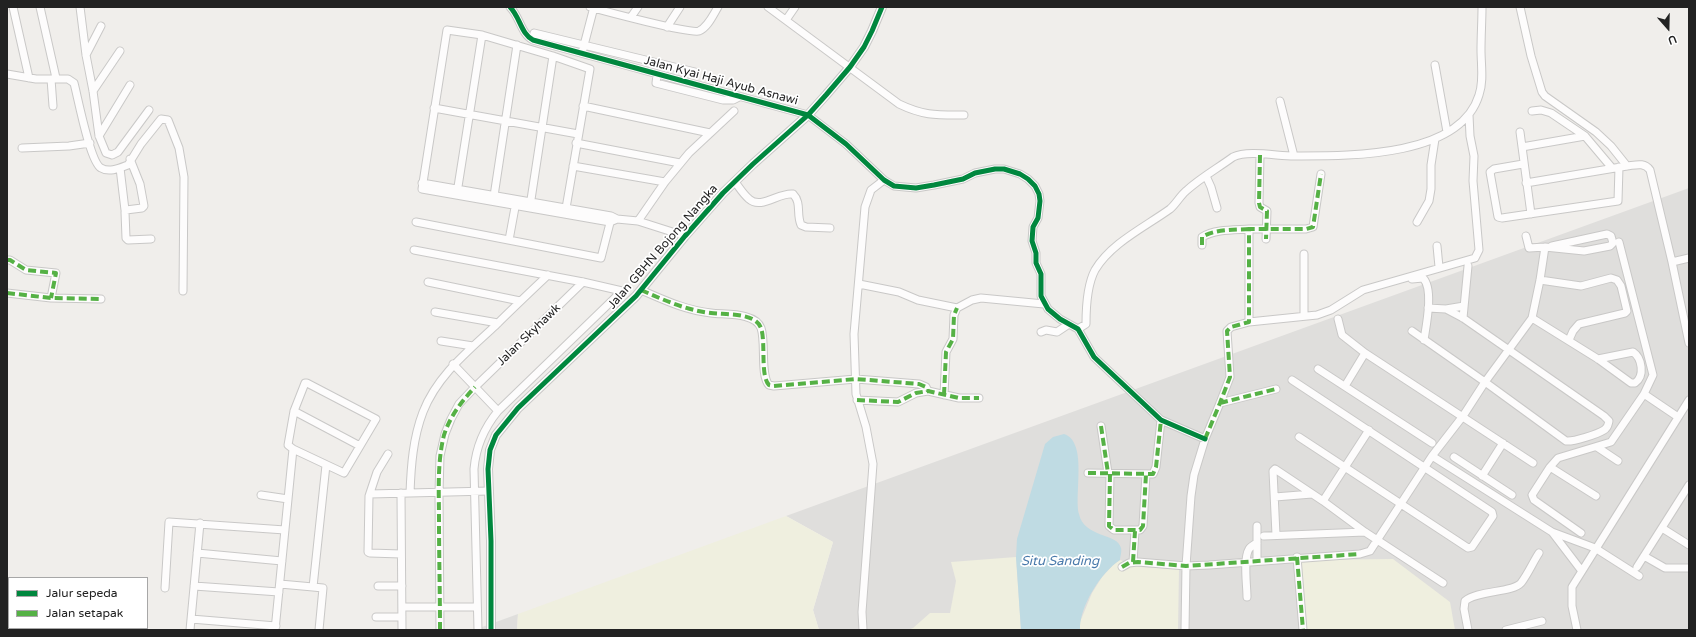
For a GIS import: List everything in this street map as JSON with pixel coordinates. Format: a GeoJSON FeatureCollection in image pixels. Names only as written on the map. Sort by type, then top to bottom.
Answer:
{"type":"FeatureCollection","features":[{"type":"Feature","properties":{"kind":"street"},"geometry":{"type":"LineString","coordinates":[[13,7],[29,78]]}},
{"type":"Feature","properties":{"kind":"street"},"geometry":{"type":"LineString","coordinates":[[40,7],[53,78],[54,106]]}},
{"type":"Feature","properties":{"kind":"street"},"geometry":{"type":"LineString","coordinates":[[80,7],[99,136],[106,153],[112,155],[116,154],[149,110]]}},
{"type":"Feature","properties":{"kind":"street","name":"Jalan Kyai Haji Ayub Asnawi"},"geometry":{"type":"LineString","coordinates":[[510,7],[516,14],[528,38],[582,52],[686,83],[808,115],[846,144],[884,180],[894,186],[916,188],[963,179],[975,173],[1004,169],[1012,171],[1028,180],[1035,186],[1040,201],[1038,218],[1033,227],[1032,241],[1036,263],[1041,274],[1041,296],[1044,304]]}},
{"type":"Feature","properties":{"kind":"street"},"geometry":{"type":"LineString","coordinates":[[582,52],[593,7],[694,32],[699,31],[707,24],[718,7]]}},
{"type":"Feature","properties":{"kind":"street"},"geometry":{"type":"LineString","coordinates":[[631,17],[638,7]]}},
{"type":"Feature","properties":{"kind":"street"},"geometry":{"type":"LineString","coordinates":[[667,26],[680,7]]}},
{"type":"Feature","properties":{"kind":"street"},"geometry":{"type":"LineString","coordinates":[[768,7],[899,104],[932,116],[964,115]]}},
{"type":"Feature","properties":{"kind":"street"},"geometry":{"type":"LineString","coordinates":[[786,20],[795,7]]}},
{"type":"Feature","properties":{"kind":"street","name":"Jalan GBHN Bojong Nangka"},"geometry":{"type":"LineString","coordinates":[[491,630],[491,541],[488,469],[490,450],[496,435],[518,408],[638,293],[685,236],[735,182],[808,115],[850,67],[872,31],[882,7]]}},
{"type":"Feature","properties":{"kind":"street"},"geometry":{"type":"LineString","coordinates":[[1078,329],[1086,324],[1086,311],[1090,285],[1095,271],[1100,264],[1124,240],[1171,208],[1186,191],[1238,155],[1294,156],[1387,152],[1435,139],[1447,132],[1469,115],[1477,102],[1481,86],[1482,7]]}},
{"type":"Feature","properties":{"kind":"street"},"geometry":{"type":"LineString","coordinates":[[1520,7],[1531,56],[1542,92],[1545,96],[1606,140],[1627,166]]}},
{"type":"Feature","properties":{"kind":"street"},"geometry":{"type":"LineString","coordinates":[[86,55],[101,26]]}},
{"type":"Feature","properties":{"kind":"street"},"geometry":{"type":"LineString","coordinates":[[565,211],[590,69],[553,56],[482,35],[446,31],[422,183],[458,193],[516,203],[613,219],[638,221],[685,236]]}},
{"type":"Feature","properties":{"kind":"street"},"geometry":{"type":"LineString","coordinates":[[534,33],[692,71],[686,83]]}},
{"type":"Feature","properties":{"kind":"street"},"geometry":{"type":"LineString","coordinates":[[458,193],[482,35]]}},
{"type":"Feature","properties":{"kind":"street"},"geometry":{"type":"LineString","coordinates":[[494,196],[517,45]]}},
{"type":"Feature","properties":{"kind":"street"},"geometry":{"type":"LineString","coordinates":[[93,92],[120,51]]}},
{"type":"Feature","properties":{"kind":"street"},"geometry":{"type":"LineString","coordinates":[[530,205],[553,56]]}},
{"type":"Feature","properties":{"kind":"street"},"geometry":{"type":"LineString","coordinates":[[1435,64],[1447,132]]}},
{"type":"Feature","properties":{"kind":"street"},"geometry":{"type":"LineString","coordinates":[[7,74],[29,78],[68,79],[74,83],[90,143],[98,166],[107,170],[128,165],[130,159],[161,119],[168,120],[179,148],[184,177],[183,292]]}},
{"type":"Feature","properties":{"kind":"street"},"geometry":{"type":"LineString","coordinates":[[657,75],[656,83],[669,87],[723,100],[733,100],[740,97]]}},
{"type":"Feature","properties":{"kind":"street"},"geometry":{"type":"LineString","coordinates":[[99,136],[130,85]]}},
{"type":"Feature","properties":{"kind":"street"},"geometry":{"type":"LineString","coordinates":[[1280,101],[1294,156]]}},
{"type":"Feature","properties":{"kind":"street"},"geometry":{"type":"LineString","coordinates":[[583,106],[710,133]]}},
{"type":"Feature","properties":{"kind":"street"},"geometry":{"type":"LineString","coordinates":[[434,108],[578,134]]}},
{"type":"Feature","properties":{"kind":"street"},"geometry":{"type":"LineString","coordinates":[[1523,164],[1494,169],[1490,172],[1498,217],[1502,218],[1618,201],[1616,167],[1586,136],[1551,113],[1541,110],[1532,111]]}},
{"type":"Feature","properties":{"kind":"street"},"geometry":{"type":"LineString","coordinates":[[638,221],[680,163],[734,111]]}},
{"type":"Feature","properties":{"kind":"street"},"geometry":{"type":"LineString","coordinates":[[1185,630],[1186,566],[1192,484],[1205,439],[1230,378],[1227,331],[1231,327],[1250,322],[1323,313],[1363,290],[1439,267],[1475,258],[1479,250],[1473,181],[1474,156],[1470,136],[1469,115]]}},
{"type":"Feature","properties":{"kind":"street"},"geometry":{"type":"LineString","coordinates":[[1520,132],[1530,214]]}},
{"type":"Feature","properties":{"kind":"street"},"geometry":{"type":"LineString","coordinates":[[1522,147],[1586,136]]}},
{"type":"Feature","properties":{"kind":"street"},"geometry":{"type":"LineString","coordinates":[[1417,222],[1429,201],[1431,188],[1431,165],[1435,139]]}},
{"type":"Feature","properties":{"kind":"street"},"geometry":{"type":"LineString","coordinates":[[22,148],[69,146],[90,143]]}},
{"type":"Feature","properties":{"kind":"street"},"geometry":{"type":"LineString","coordinates":[[576,143],[680,163]]}},
{"type":"Feature","properties":{"kind":"street"},"geometry":{"type":"LineString","coordinates":[[1260,155],[1259,203],[1260,207],[1266,211],[1266,239]]}},
{"type":"Feature","properties":{"kind":"street"},"geometry":{"type":"LineString","coordinates":[[125,210],[142,208],[144,206],[140,184],[130,159]]}},
{"type":"Feature","properties":{"kind":"street"},"geometry":{"type":"LineString","coordinates":[[1526,183],[1616,167],[1642,164],[1648,166],[1672,262],[1689,343]]}},
{"type":"Feature","properties":{"kind":"street"},"geometry":{"type":"LineString","coordinates":[[573,166],[665,182]]}},
{"type":"Feature","properties":{"kind":"street"},"geometry":{"type":"LineString","coordinates":[[120,168],[127,239],[151,239]]}},
{"type":"Feature","properties":{"kind":"street"},"geometry":{"type":"LineString","coordinates":[[1202,245],[1202,238],[1208,234],[1218,232],[1266,228],[1306,229],[1313,227],[1321,174]]}},
{"type":"Feature","properties":{"kind":"street"},"geometry":{"type":"LineString","coordinates":[[1206,176],[1216,208]]}},
{"type":"Feature","properties":{"kind":"street"},"geometry":{"type":"LineString","coordinates":[[863,630],[862,612],[873,464],[866,427],[857,400],[854,334],[865,206],[871,190],[884,180]]}},
{"type":"Feature","properties":{"kind":"street"},"geometry":{"type":"LineString","coordinates":[[735,182],[749,199],[754,202],[761,203],[783,194],[793,194],[798,198],[798,215],[801,225],[806,227],[830,228]]}},
{"type":"Feature","properties":{"kind":"street"},"geometry":{"type":"LineString","coordinates":[[458,193],[494,196],[516,203]]}},
{"type":"Feature","properties":{"kind":"street"},"geometry":{"type":"LineString","coordinates":[[509,240],[516,203]]}},
{"type":"Feature","properties":{"kind":"street"},"geometry":{"type":"LineString","coordinates":[[416,222],[601,258],[613,219]]}},
{"type":"Feature","properties":{"kind":"street"},"geometry":{"type":"LineString","coordinates":[[1249,229],[1250,322]]}},
{"type":"Feature","properties":{"kind":"street"},"geometry":{"type":"LineString","coordinates":[[1526,236],[1529,248],[1548,246],[1607,234],[1611,236],[1613,240],[1613,243],[1610,246],[1584,251],[1548,246]]}},
{"type":"Feature","properties":{"kind":"street"},"geometry":{"type":"LineString","coordinates":[[1581,533],[1532,498],[1532,492],[1550,466],[1558,458],[1610,442],[1644,394],[1652,380],[1653,371],[1619,242]]}},
{"type":"Feature","properties":{"kind":"street"},"geometry":{"type":"LineString","coordinates":[[1437,246],[1439,267]]}},
{"type":"Feature","properties":{"kind":"street"},"geometry":{"type":"LineString","coordinates":[[1122,567],[1133,562],[1186,566],[1366,553],[1370,551],[1426,468],[1432,456],[1463,416],[1508,350],[1532,318],[1548,246]]}},
{"type":"Feature","properties":{"kind":"street"},"geometry":{"type":"LineString","coordinates":[[414,250],[638,293],[684,309],[710,313],[740,315],[755,320],[761,328],[764,343],[765,378],[769,385],[774,386],[856,379],[919,384],[926,387],[928,391]]}},
{"type":"Feature","properties":{"kind":"street"},"geometry":{"type":"LineString","coordinates":[[1304,254],[1304,316]]}},
{"type":"Feature","properties":{"kind":"street"},"geometry":{"type":"LineString","coordinates":[[1672,262],[1689,258]]}},
{"type":"Feature","properties":{"kind":"street"},"geometry":{"type":"LineString","coordinates":[[7,260],[10,260],[26,270],[56,273],[51,298]]}},
{"type":"Feature","properties":{"kind":"street"},"geometry":{"type":"LineString","coordinates":[[1463,318],[1468,266]]}},
{"type":"Feature","properties":{"kind":"street"},"geometry":{"type":"LineString","coordinates":[[410,493],[413,449],[423,412],[434,390],[453,364],[548,275]]}},
{"type":"Feature","properties":{"kind":"street"},"geometry":{"type":"LineString","coordinates":[[1386,287],[1408,280],[1424,278],[1427,284],[1428,308],[1424,340]]}},
{"type":"Feature","properties":{"kind":"street"},"geometry":{"type":"LineString","coordinates":[[1540,280],[1581,286],[1611,278],[1617,280],[1620,286],[1627,311],[1625,313],[1579,324],[1573,331],[1569,340]]}},
{"type":"Feature","properties":{"kind":"street"},"geometry":{"type":"LineString","coordinates":[[428,282],[520,301]]}},
{"type":"Feature","properties":{"kind":"street","name":"Jalan Skyhawk"},"geometry":{"type":"LineString","coordinates":[[440,630],[439,493],[440,456],[444,434],[459,404],[583,282]]}},
{"type":"Feature","properties":{"kind":"street"},"geometry":{"type":"LineString","coordinates":[[858,284],[899,292],[918,300],[957,308]]}},
{"type":"Feature","properties":{"kind":"street"},"geometry":{"type":"LineString","coordinates":[[478,630],[474,468],[478,447],[486,427],[498,411],[622,291]]}},
{"type":"Feature","properties":{"kind":"street"},"geometry":{"type":"LineString","coordinates":[[7,293],[51,298],[101,299]]}},
{"type":"Feature","properties":{"kind":"street"},"geometry":{"type":"LineString","coordinates":[[944,395],[946,352],[953,339],[954,315],[957,308],[972,300],[982,298],[1044,304],[1052,313],[1078,329],[1081,332],[1087,346],[1097,360],[1161,420],[1205,439]]}},
{"type":"Feature","properties":{"kind":"street"},"geometry":{"type":"LineString","coordinates":[[1428,308],[1464,306]]}},
{"type":"Feature","properties":{"kind":"street"},"geometry":{"type":"LineString","coordinates":[[1412,331],[1486,382],[1566,441],[1573,441],[1604,430],[1608,426],[1609,421],[1604,416],[1463,318],[1446,308]]}},
{"type":"Feature","properties":{"kind":"street"},"geometry":{"type":"LineString","coordinates":[[435,312],[498,323]]}},
{"type":"Feature","properties":{"kind":"street"},"geometry":{"type":"LineString","coordinates":[[1532,318],[1598,359],[1631,383],[1635,383],[1640,378],[1642,373],[1640,363],[1636,354],[1633,352],[1598,359]]}},
{"type":"Feature","properties":{"kind":"street"},"geometry":{"type":"LineString","coordinates":[[1338,319],[1342,335],[1365,353],[1533,463]]}},
{"type":"Feature","properties":{"kind":"street"},"geometry":{"type":"LineString","coordinates":[[1041,332],[1046,330],[1057,332],[1069,324]]}},
{"type":"Feature","properties":{"kind":"street"},"geometry":{"type":"LineString","coordinates":[[441,341],[473,346]]}},
{"type":"Feature","properties":{"kind":"street"},"geometry":{"type":"LineString","coordinates":[[1345,386],[1365,353]]}},
{"type":"Feature","properties":{"kind":"street"},"geometry":{"type":"LineString","coordinates":[[453,364],[498,411]]}},
{"type":"Feature","properties":{"kind":"street"},"geometry":{"type":"LineString","coordinates":[[1318,369],[1432,443]]}},
{"type":"Feature","properties":{"kind":"street"},"geometry":{"type":"LineString","coordinates":[[1292,380],[1493,514],[1472,547],[1468,548],[1300,438]]}},
{"type":"Feature","properties":{"kind":"street"},"geometry":{"type":"LineString","coordinates":[[305,383],[307,383],[376,420],[344,473],[293,449],[288,444],[294,411],[305,383]]}},
{"type":"Feature","properties":{"kind":"street"},"geometry":{"type":"LineString","coordinates":[[1220,404],[1276,389]]}},
{"type":"Feature","properties":{"kind":"street"},"geometry":{"type":"LineString","coordinates":[[857,400],[898,402],[916,393],[928,391],[959,398],[978,398]]}},
{"type":"Feature","properties":{"kind":"street"},"geometry":{"type":"LineString","coordinates":[[1644,394],[1678,417]]}},
{"type":"Feature","properties":{"kind":"street"},"geometry":{"type":"LineString","coordinates":[[1577,630],[1572,606],[1572,587],[1581,570],[1689,400]]}},
{"type":"Feature","properties":{"kind":"street"},"geometry":{"type":"LineString","coordinates":[[294,411],[360,446]]}},
{"type":"Feature","properties":{"kind":"street"},"geometry":{"type":"LineString","coordinates":[[1088,473],[1153,474],[1155,472],[1161,420]]}},
{"type":"Feature","properties":{"kind":"street"},"geometry":{"type":"LineString","coordinates":[[1101,426],[1109,474],[1109,523],[1111,528],[1114,530],[1135,531],[1140,530],[1143,526],[1146,474]]}},
{"type":"Feature","properties":{"kind":"street"},"geometry":{"type":"LineString","coordinates":[[1322,501],[1368,430]]}},
{"type":"Feature","properties":{"kind":"street"},"geometry":{"type":"LineString","coordinates":[[1482,476],[1503,443]]}},
{"type":"Feature","properties":{"kind":"street"},"geometry":{"type":"LineString","coordinates":[[1597,447],[1618,461]]}},
{"type":"Feature","properties":{"kind":"street"},"geometry":{"type":"LineString","coordinates":[[191,618],[276,628],[293,449]]}},
{"type":"Feature","properties":{"kind":"street"},"geometry":{"type":"LineString","coordinates":[[388,454],[377,472],[370,494],[368,552],[401,554]]}},
{"type":"Feature","properties":{"kind":"street"},"geometry":{"type":"LineString","coordinates":[[1432,456],[1552,532],[1595,548],[1639,576]]}},
{"type":"Feature","properties":{"kind":"street"},"geometry":{"type":"LineString","coordinates":[[1454,457],[1512,495]]}},
{"type":"Feature","properties":{"kind":"street"},"geometry":{"type":"LineString","coordinates":[[313,587],[326,465]]}},
{"type":"Feature","properties":{"kind":"street"},"geometry":{"type":"LineString","coordinates":[[1550,466],[1596,496]]}},
{"type":"Feature","properties":{"kind":"street"},"geometry":{"type":"LineString","coordinates":[[1276,535],[1273,471],[1275,469],[1365,532],[1443,583]]}},
{"type":"Feature","properties":{"kind":"street"},"geometry":{"type":"LineString","coordinates":[[1637,567],[1662,528],[1686,495],[1689,485]]}},
{"type":"Feature","properties":{"kind":"street"},"geometry":{"type":"LineString","coordinates":[[370,494],[489,491]]}},
{"type":"Feature","properties":{"kind":"street"},"geometry":{"type":"LineString","coordinates":[[401,493],[402,630]]}},
{"type":"Feature","properties":{"kind":"street"},"geometry":{"type":"LineString","coordinates":[[1275,497],[1312,494]]}},
{"type":"Feature","properties":{"kind":"street"},"geometry":{"type":"LineString","coordinates":[[261,495],[288,499]]}},
{"type":"Feature","properties":{"kind":"street"},"geometry":{"type":"LineString","coordinates":[[165,588],[168,522],[285,530]]}},
{"type":"Feature","properties":{"kind":"street"},"geometry":{"type":"LineString","coordinates":[[190,630],[200,523]]}},
{"type":"Feature","properties":{"kind":"street"},"geometry":{"type":"LineString","coordinates":[[1257,526],[1257,561]]}},
{"type":"Feature","properties":{"kind":"street"},"geometry":{"type":"LineString","coordinates":[[1662,528],[1689,545]]}},
{"type":"Feature","properties":{"kind":"street"},"geometry":{"type":"LineString","coordinates":[[1133,562],[1135,531]]}},
{"type":"Feature","properties":{"kind":"street"},"geometry":{"type":"LineString","coordinates":[[1264,536],[1365,532]]}},
{"type":"Feature","properties":{"kind":"street"},"geometry":{"type":"LineString","coordinates":[[1552,532],[1581,570]]}},
{"type":"Feature","properties":{"kind":"street"},"geometry":{"type":"LineString","coordinates":[[1247,597],[1247,561],[1249,549],[1257,543]]}},
{"type":"Feature","properties":{"kind":"street"},"geometry":{"type":"LineString","coordinates":[[197,553],[282,561]]}},
{"type":"Feature","properties":{"kind":"street"},"geometry":{"type":"LineString","coordinates":[[1468,630],[1464,609],[1465,601],[1472,597],[1514,587],[1521,583],[1539,553]]}},
{"type":"Feature","properties":{"kind":"street"},"geometry":{"type":"LineString","coordinates":[[1644,556],[1665,568],[1689,568]]}},
{"type":"Feature","properties":{"kind":"street"},"geometry":{"type":"LineString","coordinates":[[1297,557],[1303,630]]}},
{"type":"Feature","properties":{"kind":"street"},"geometry":{"type":"LineString","coordinates":[[280,584],[323,588],[319,630]]}},
{"type":"Feature","properties":{"kind":"street"},"geometry":{"type":"LineString","coordinates":[[194,586],[279,592]]}},
{"type":"Feature","properties":{"kind":"street"},"geometry":{"type":"LineString","coordinates":[[378,586],[402,586]]}},
{"type":"Feature","properties":{"kind":"street"},"geometry":{"type":"LineString","coordinates":[[402,607],[477,608]]}},
{"type":"Feature","properties":{"kind":"street"},"geometry":{"type":"LineString","coordinates":[[376,617],[402,617]]}},
{"type":"Feature","properties":{"kind":"street"},"geometry":{"type":"LineString","coordinates":[[1506,630],[1542,621]]}},
{"type":"Feature","properties":{"kind":"shaded area"},"geometry":{"type":"Polygon","coordinates":[[[1689,188],[1689,630],[819,630],[813,610],[833,542],[786,516],[1689,188]]]}},
{"type":"Feature","properties":{"kind":"shaded area"},"geometry":{"type":"Polygon","coordinates":[[[518,614],[517,630],[474,630],[518,614]]]}},
{"type":"Feature","properties":{"kind":"green space"},"geometry":{"type":"Polygon","coordinates":[[[786,516],[833,542],[813,610],[819,630],[517,630],[518,614],[786,516]]]}},
{"type":"Feature","properties":{"kind":"green space"},"geometry":{"type":"Polygon","coordinates":[[[1016,557],[1021,630],[908,630],[913,628],[930,613],[950,613],[956,581],[951,562],[1016,557]]]}},
{"type":"Feature","properties":{"kind":"green space"},"geometry":{"type":"Polygon","coordinates":[[[1393,559],[1450,602],[1455,630],[1307,630],[1300,560],[1393,559]]]}},
{"type":"Feature","properties":{"kind":"green space"},"geometry":{"type":"Polygon","coordinates":[[[1120,560],[1140,567],[1179,569],[1178,630],[1080,630],[1080,622],[1092,593],[1102,577],[1120,560]]]}},
{"type":"Feature","properties":{"kind":"water","name":"Situ Sanding"},"geometry":{"type":"Polygon","coordinates":[[[1064,434],[1071,439],[1076,447],[1079,469],[1078,505],[1082,522],[1094,531],[1119,543],[1121,548],[1120,560],[1106,573],[1092,591],[1083,611],[1080,630],[1021,630],[1016,557],[1017,539],[1045,444],[1053,437],[1064,434]]]}},
{"type":"Feature","properties":{"kind":"marked path"},"geometry":{"type":"LineString","coordinates":[[1260,155],[1259,203],[1260,207],[1267,211],[1266,239]]}},
{"type":"Feature","properties":{"kind":"marked path"},"geometry":{"type":"LineString","coordinates":[[1205,439],[1230,377],[1227,331],[1231,327],[1249,322],[1249,229],[1306,229],[1313,227],[1321,174]]}},
{"type":"Feature","properties":{"kind":"marked path"},"geometry":{"type":"LineString","coordinates":[[1202,245],[1202,237],[1207,234],[1225,230],[1249,229]]}},
{"type":"Feature","properties":{"kind":"marked path"},"geometry":{"type":"LineString","coordinates":[[7,260],[10,260],[26,270],[56,273],[51,298]]}},
{"type":"Feature","properties":{"kind":"marked path"},"geometry":{"type":"LineString","coordinates":[[641,290],[692,310],[739,315],[753,319],[761,328],[764,367],[766,381],[769,385],[774,386],[856,379],[919,384],[926,387],[928,391]]}},
{"type":"Feature","properties":{"kind":"marked path"},"geometry":{"type":"LineString","coordinates":[[7,293],[51,298],[101,299]]}},
{"type":"Feature","properties":{"kind":"marked path"},"geometry":{"type":"LineString","coordinates":[[944,395],[946,352],[953,339],[954,315],[957,308]]}},
{"type":"Feature","properties":{"kind":"marked path"},"geometry":{"type":"LineString","coordinates":[[440,630],[439,467],[442,446],[444,435],[453,415],[475,387]]}},
{"type":"Feature","properties":{"kind":"marked path"},"geometry":{"type":"LineString","coordinates":[[1220,403],[1276,389]]}},
{"type":"Feature","properties":{"kind":"marked path"},"geometry":{"type":"LineString","coordinates":[[857,400],[898,402],[916,393],[928,391],[959,398],[979,398]]}},
{"type":"Feature","properties":{"kind":"marked path"},"geometry":{"type":"LineString","coordinates":[[1088,473],[1153,474],[1156,467],[1161,420]]}},
{"type":"Feature","properties":{"kind":"marked path"},"geometry":{"type":"LineString","coordinates":[[1101,426],[1108,473]]}},
{"type":"Feature","properties":{"kind":"marked path"},"geometry":{"type":"LineString","coordinates":[[1110,474],[1109,526],[1114,530],[1140,530],[1143,526],[1146,474]]}},
{"type":"Feature","properties":{"kind":"marked path"},"geometry":{"type":"LineString","coordinates":[[1133,562],[1135,531]]}},
{"type":"Feature","properties":{"kind":"marked path"},"geometry":{"type":"LineString","coordinates":[[1122,567],[1129,563],[1138,562],[1186,566],[1360,554]]}},
{"type":"Feature","properties":{"kind":"marked path"},"geometry":{"type":"LineString","coordinates":[[1297,557],[1303,630]]}},
{"type":"Feature","properties":{"kind":"cycle path"},"geometry":{"type":"LineString","coordinates":[[510,7],[523,30],[533,40],[808,115],[846,144],[884,180],[894,186],[916,188],[934,185],[963,179],[975,173],[995,169],[1004,169],[1020,174],[1035,186],[1039,194],[1040,201],[1038,218],[1033,227],[1032,241],[1036,253],[1036,263],[1041,274],[1041,296],[1048,309],[1060,319],[1078,329],[1094,357],[1161,420],[1205,439]]}},
{"type":"Feature","properties":{"kind":"cycle path"},"geometry":{"type":"LineString","coordinates":[[491,630],[491,541],[488,469],[490,450],[496,435],[518,408],[636,296],[685,236],[723,193],[808,115],[850,67],[864,47],[882,7]]}}]}
